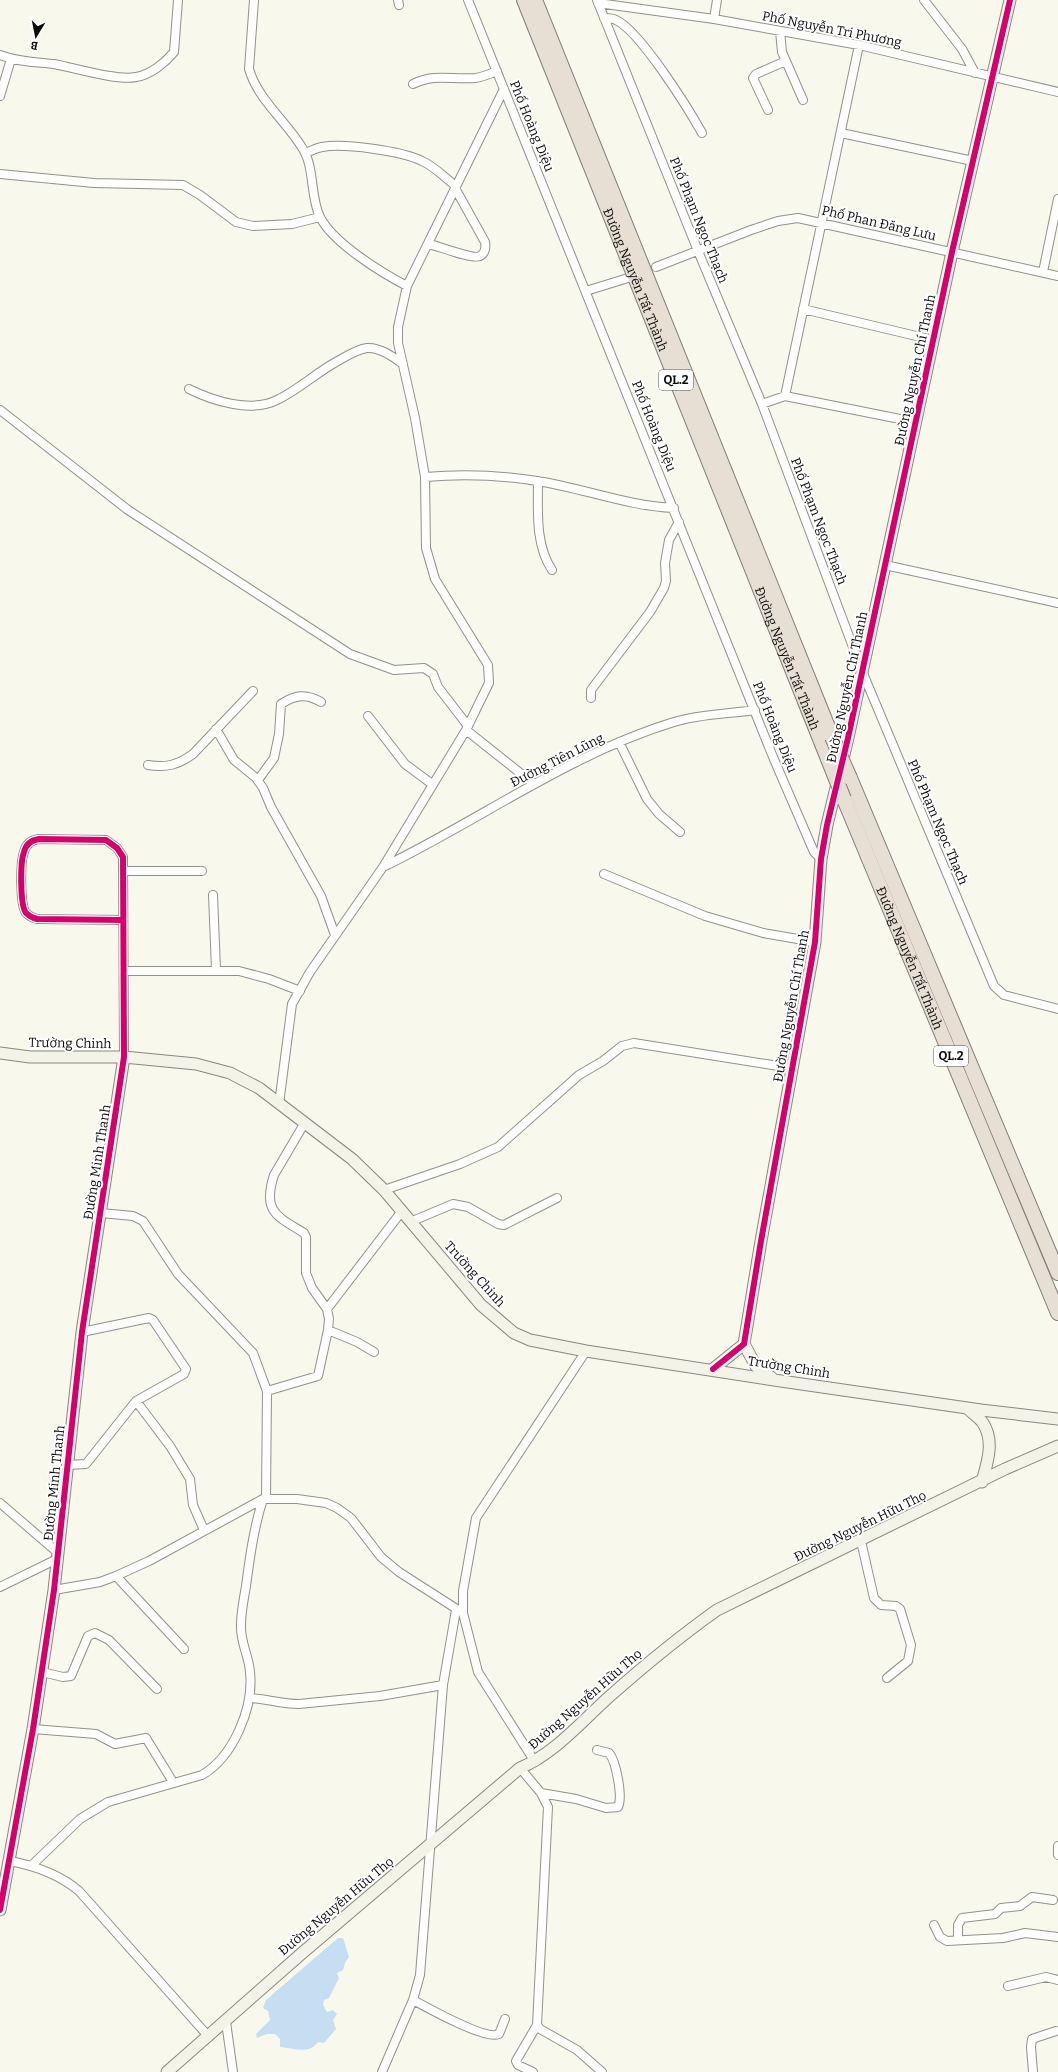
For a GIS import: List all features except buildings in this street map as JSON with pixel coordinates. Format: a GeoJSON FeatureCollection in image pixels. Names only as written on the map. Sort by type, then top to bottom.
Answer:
{"type":"FeatureCollection","features":[{"type":"Feature","properties":{"kind":"highway","name":"Đường Nguyễn Tất Thành"},"geometry":{"type":"LineString","coordinates":[[524,0],[844,799],[1058,1313]]}},
{"type":"Feature","properties":{"kind":"highway","name":"Đường Nguyễn Tất Thành"},"geometry":{"type":"LineString","coordinates":[[535,0],[832,737],[1058,1273]]}},
{"type":"Feature","properties":{"kind":"main road","name":"Đường Nguyễn Chí Thanh"},"geometry":{"type":"LineString","coordinates":[[744,1344],[791,1068],[815,942],[821,859],[952,252],[1010,0]]}},
{"type":"Feature","properties":{"kind":"main road","name":"Trường Chinh"},"geometry":{"type":"LineString","coordinates":[[0,1053],[30,1057],[124,1057],[196,1064],[230,1072],[259,1088],[304,1124],[352,1159],[384,1190],[481,1305],[514,1333],[530,1340],[586,1351],[713,1369],[774,1380],[967,1408],[1058,1419]]}},
{"type":"Feature","properties":{"kind":"main road","name":"Đường Minh Thanh"},"geometry":{"type":"LineString","coordinates":[[0,1910],[33,1729],[54,1590],[66,1465],[82,1332],[124,1057]]}},
{"type":"Feature","properties":{"kind":"main road"},"geometry":{"type":"LineString","coordinates":[[713,1369],[744,1344],[756,1366],[774,1380]]}},
{"type":"Feature","properties":{"kind":"main road"},"geometry":{"type":"LineString","coordinates":[[967,1408],[983,1423],[990,1446],[989,1458],[982,1482]]}},
{"type":"Feature","properties":{"kind":"main road","name":"Đường Nguyễn Hữu Thọ"},"geometry":{"type":"LineString","coordinates":[[167,2072],[209,2037],[301,1954],[520,1768],[535,1762],[663,1649],[717,1610],[1058,1446]]}},
{"type":"Feature","properties":{"kind":"street"},"geometry":{"type":"LineString","coordinates":[[0,55],[11,59],[53,64],[118,77],[134,78],[145,75],[169,58],[174,52],[178,0]]}},
{"type":"Feature","properties":{"kind":"street"},"geometry":{"type":"LineString","coordinates":[[254,0],[249,69],[258,89],[305,153],[320,217],[334,234],[363,259],[384,274],[407,286]]}},
{"type":"Feature","properties":{"kind":"street","name":"Phố Hoàng Diệu"},"geometry":{"type":"LineString","coordinates":[[468,0],[755,710],[814,852],[821,859]]}},
{"type":"Feature","properties":{"kind":"street"},"geometry":{"type":"LineString","coordinates":[[714,19],[717,0]]}},
{"type":"Feature","properties":{"kind":"street"},"geometry":{"type":"LineString","coordinates":[[924,0],[962,49],[975,73]]}},
{"type":"Feature","properties":{"kind":"street","name":"Phố Nguyễn Tri Phương"},"geometry":{"type":"LineString","coordinates":[[598,1],[714,19],[859,45],[1058,92]]}},
{"type":"Feature","properties":{"kind":"street","name":"Phố Phạm Ngọc Thạch"},"geometry":{"type":"LineString","coordinates":[[598,1],[698,251],[762,404],[862,670],[994,986],[1004,995],[1058,1009]]}},
{"type":"Feature","properties":{"kind":"street"},"geometry":{"type":"LineString","coordinates":[[604,18],[616,20],[635,37],[677,91],[702,133]]}},
{"type":"Feature","properties":{"kind":"street"},"geometry":{"type":"LineString","coordinates":[[780,31],[782,52],[803,100]]}},
{"type":"Feature","properties":{"kind":"street"},"geometry":{"type":"LineString","coordinates":[[784,396],[859,45]]}},
{"type":"Feature","properties":{"kind":"street"},"geometry":{"type":"LineString","coordinates":[[0,96],[11,59]]}},
{"type":"Feature","properties":{"kind":"street"},"geometry":{"type":"LineString","coordinates":[[768,110],[754,78],[756,74],[786,61]]}},
{"type":"Feature","properties":{"kind":"street"},"geometry":{"type":"LineString","coordinates":[[413,84],[433,77],[476,78],[497,71]]}},
{"type":"Feature","properties":{"kind":"street"},"geometry":{"type":"LineString","coordinates":[[279,1104],[292,1004],[335,935],[383,867],[467,728],[490,683],[488,665],[435,579],[426,548],[425,477],[415,418],[398,343],[398,328],[407,286],[504,89]]}},
{"type":"Feature","properties":{"kind":"street"},"geometry":{"type":"LineString","coordinates":[[841,133],[973,161]]}},
{"type":"Feature","properties":{"kind":"street"},"geometry":{"type":"LineString","coordinates":[[305,153],[321,147],[342,146],[380,150],[413,157],[424,161],[456,187],[485,242],[486,249],[481,256],[476,257],[429,244]]}},
{"type":"Feature","properties":{"kind":"street"},"geometry":{"type":"LineString","coordinates":[[0,174],[94,183],[183,185],[200,195],[236,222],[253,226],[292,224],[320,217]]}},
{"type":"Feature","properties":{"kind":"street"},"geometry":{"type":"LineString","coordinates":[[1043,272],[1058,199]]}},
{"type":"Feature","properties":{"kind":"street","name":"Phố Phan Đăng Lưu"},"geometry":{"type":"LineString","coordinates":[[656,267],[778,221],[798,218],[822,222],[1058,276]]}},
{"type":"Feature","properties":{"kind":"street"},"geometry":{"type":"LineString","coordinates":[[586,291],[628,278]]}},
{"type":"Feature","properties":{"kind":"street"},"geometry":{"type":"LineString","coordinates":[[803,310],[933,340]]}},
{"type":"Feature","properties":{"kind":"street"},"geometry":{"type":"LineString","coordinates":[[189,389],[220,401],[253,406],[266,405],[278,400],[318,371],[367,348],[384,352],[403,364]]}},
{"type":"Feature","properties":{"kind":"street"},"geometry":{"type":"LineString","coordinates":[[762,404],[784,396],[915,422]]}},
{"type":"Feature","properties":{"kind":"street"},"geometry":{"type":"LineString","coordinates":[[0,410],[12,421],[128,510],[350,654],[394,670],[417,668],[429,670],[433,674],[438,687],[467,728],[534,784]]}},
{"type":"Feature","properties":{"kind":"street"},"geometry":{"type":"LineString","coordinates":[[425,477],[456,474],[538,481],[652,507],[674,508]]}},
{"type":"Feature","properties":{"kind":"street"},"geometry":{"type":"LineString","coordinates":[[538,481],[541,546],[544,559],[552,570]]}},
{"type":"Feature","properties":{"kind":"street"},"geometry":{"type":"LineString","coordinates":[[591,698],[591,690],[650,612],[664,588],[666,581],[665,563],[669,540],[679,522]]}},
{"type":"Feature","properties":{"kind":"street"},"geometry":{"type":"LineString","coordinates":[[885,565],[1058,603]]}},
{"type":"Feature","properties":{"kind":"street"},"geometry":{"type":"LineString","coordinates":[[148,765],[171,766],[183,761],[193,754],[253,691]]}},
{"type":"Feature","properties":{"kind":"street"},"geometry":{"type":"LineString","coordinates":[[258,780],[274,758],[279,734],[282,704],[300,696],[312,696],[321,702]]}},
{"type":"Feature","properties":{"kind":"street","name":"Đường Tiên Lũng"},"geometry":{"type":"LineString","coordinates":[[383,867],[534,784],[619,742],[675,721],[755,710]]}},
{"type":"Feature","properties":{"kind":"street"},"geometry":{"type":"LineString","coordinates":[[368,716],[405,764],[432,784]]}},
{"type":"Feature","properties":{"kind":"street"},"geometry":{"type":"LineString","coordinates":[[216,729],[234,760],[258,780],[321,896],[335,935]]}},
{"type":"Feature","properties":{"kind":"street"},"geometry":{"type":"LineString","coordinates":[[619,742],[647,799],[659,814],[680,832]]}},
{"type":"Feature","properties":{"kind":"street"},"geometry":{"type":"LineString","coordinates":[[123,920],[37,918],[27,914],[23,907],[22,898],[24,851],[28,844],[35,840],[106,840],[117,848],[123,857],[124,1057]]}},
{"type":"Feature","properties":{"kind":"street"},"geometry":{"type":"LineString","coordinates":[[123,871],[202,871]]}},
{"type":"Feature","properties":{"kind":"street"},"geometry":{"type":"LineString","coordinates":[[604,874],[705,916],[763,933],[815,942]]}},
{"type":"Feature","properties":{"kind":"street"},"geometry":{"type":"LineString","coordinates":[[213,896],[216,970]]}},
{"type":"Feature","properties":{"kind":"street"},"geometry":{"type":"LineString","coordinates":[[124,972],[238,971],[255,975],[300,991]]}},
{"type":"Feature","properties":{"kind":"street"},"geometry":{"type":"LineString","coordinates":[[384,1190],[460,1164],[498,1147],[579,1075],[603,1061],[627,1043],[791,1068]]}},
{"type":"Feature","properties":{"kind":"street"},"geometry":{"type":"LineString","coordinates":[[267,1391],[318,1376],[328,1330],[327,1309],[312,1288],[306,1273],[306,1237],[304,1233],[278,1217],[273,1212],[271,1201],[274,1175],[304,1124]]}},
{"type":"Feature","properties":{"kind":"street"},"geometry":{"type":"LineString","coordinates":[[410,1222],[453,1204],[468,1207],[498,1224],[504,1225],[557,1198]]}},
{"type":"Feature","properties":{"kind":"street"},"geometry":{"type":"LineString","coordinates":[[327,1309],[402,1211]]}},
{"type":"Feature","properties":{"kind":"street"},"geometry":{"type":"LineString","coordinates":[[32,1865],[80,1818],[108,1802],[202,1775],[211,1769],[227,1753],[251,1698],[250,1672],[243,1644],[241,1623],[254,1526],[264,1498],[267,1391],[255,1358],[249,1347],[178,1274],[143,1221],[133,1216],[101,1213]]}},
{"type":"Feature","properties":{"kind":"street"},"geometry":{"type":"LineString","coordinates":[[66,1465],[86,1464],[136,1401],[186,1372],[186,1366],[153,1320],[144,1318],[82,1332]]}},
{"type":"Feature","properties":{"kind":"street"},"geometry":{"type":"LineString","coordinates":[[328,1330],[357,1342],[374,1352]]}},
{"type":"Feature","properties":{"kind":"street"},"geometry":{"type":"LineString","coordinates":[[382,2072],[413,2000],[420,1975],[443,1685],[460,1612],[476,1518],[586,1351]]}},
{"type":"Feature","properties":{"kind":"street"},"geometry":{"type":"LineString","coordinates":[[136,1401],[170,1446],[190,1480],[193,1505],[204,1530]]}},
{"type":"Feature","properties":{"kind":"street"},"geometry":{"type":"LineString","coordinates":[[54,1590],[100,1582],[116,1576],[149,1561],[264,1498],[326,1503],[337,1508],[351,1518],[381,1557],[399,1572],[460,1612],[478,1672],[535,1762]]}},
{"type":"Feature","properties":{"kind":"street"},"geometry":{"type":"LineString","coordinates":[[0,1503],[57,1556],[0,1587]]}},
{"type":"Feature","properties":{"kind":"street"},"geometry":{"type":"LineString","coordinates":[[861,1542],[874,1598],[881,1605],[896,1606],[900,1609],[911,1644],[908,1662],[887,1678]]}},
{"type":"Feature","properties":{"kind":"street"},"geometry":{"type":"LineString","coordinates":[[116,1576],[184,1649]]}},
{"type":"Feature","properties":{"kind":"street"},"geometry":{"type":"LineString","coordinates":[[42,1672],[63,1677],[71,1676],[88,1636],[95,1632],[109,1640],[157,1688]]}},
{"type":"Feature","properties":{"kind":"street"},"geometry":{"type":"LineString","coordinates":[[251,1698],[263,1698],[288,1704],[299,1704],[380,1696],[443,1685]]}},
{"type":"Feature","properties":{"kind":"street"},"geometry":{"type":"LineString","coordinates":[[33,1729],[96,1734],[115,1744],[146,1738],[174,1782]]}},
{"type":"Feature","properties":{"kind":"street"},"geometry":{"type":"LineString","coordinates":[[541,1793],[576,1799],[606,1808],[618,1807],[619,1793],[615,1761],[609,1753],[597,1750]]}},
{"type":"Feature","properties":{"kind":"street"},"geometry":{"type":"LineString","coordinates":[[520,1768],[546,1801],[548,1814],[538,2025],[516,2061],[518,2065],[533,2072]]}},
{"type":"Feature","properties":{"kind":"street"},"geometry":{"type":"LineString","coordinates":[[1058,1846],[1058,1855]]}},
{"type":"Feature","properties":{"kind":"street"},"geometry":{"type":"LineString","coordinates":[[10,1861],[32,1865],[66,1880],[79,1891],[209,2037]]}},
{"type":"Feature","properties":{"kind":"street"},"geometry":{"type":"LineString","coordinates":[[958,1940],[958,1925],[962,1918],[995,1914],[1001,1908],[1020,1906],[1032,1897],[1053,1900]]}},
{"type":"Feature","properties":{"kind":"street"},"geometry":{"type":"LineString","coordinates":[[934,1925],[942,1940],[1004,1938],[1025,1933],[1058,1937]]}},
{"type":"Feature","properties":{"kind":"street"},"geometry":{"type":"LineString","coordinates":[[1008,1986],[1046,1977],[1058,1980]]}},
{"type":"Feature","properties":{"kind":"street"},"geometry":{"type":"LineString","coordinates":[[413,2000],[446,2018],[491,2035],[499,2034],[505,2019]]}},
{"type":"Feature","properties":{"kind":"street"},"geometry":{"type":"LineString","coordinates":[[226,2022],[233,2072]]}},
{"type":"Feature","properties":{"kind":"street"},"geometry":{"type":"LineString","coordinates":[[538,2025],[540,2029],[577,2050],[602,2072]]}},
{"type":"Feature","properties":{"kind":"street"},"geometry":{"type":"LineString","coordinates":[[1034,2072],[1031,2047],[1032,2039],[1056,2031]]}},
{"type":"Feature","properties":{"kind":"water"},"geometry":{"type":"Polygon","coordinates":[[[338,1938],[343,1938],[349,1957],[343,1970],[337,1973],[339,1978],[329,1998],[324,2000],[323,2005],[327,2012],[333,2010],[337,2014],[333,2020],[336,2029],[324,2043],[318,2042],[314,2046],[305,2050],[280,2047],[280,2039],[275,2034],[267,2034],[257,2038],[256,2034],[270,2020],[268,2011],[263,2008],[266,2000],[338,1938]]]}},
{"type":"Feature","properties":{"kind":"cycle path"},"geometry":{"type":"LineString","coordinates":[[713,1369],[744,1344],[815,942],[821,859],[827,825],[848,738],[952,252],[1010,0]]}},
{"type":"Feature","properties":{"kind":"cycle path"},"geometry":{"type":"LineString","coordinates":[[0,1910],[33,1729],[54,1590],[82,1332],[124,1057],[123,857],[117,848],[106,840],[39,839],[31,841],[25,849],[21,874],[23,902],[27,914],[37,919],[123,920]]}}]}
